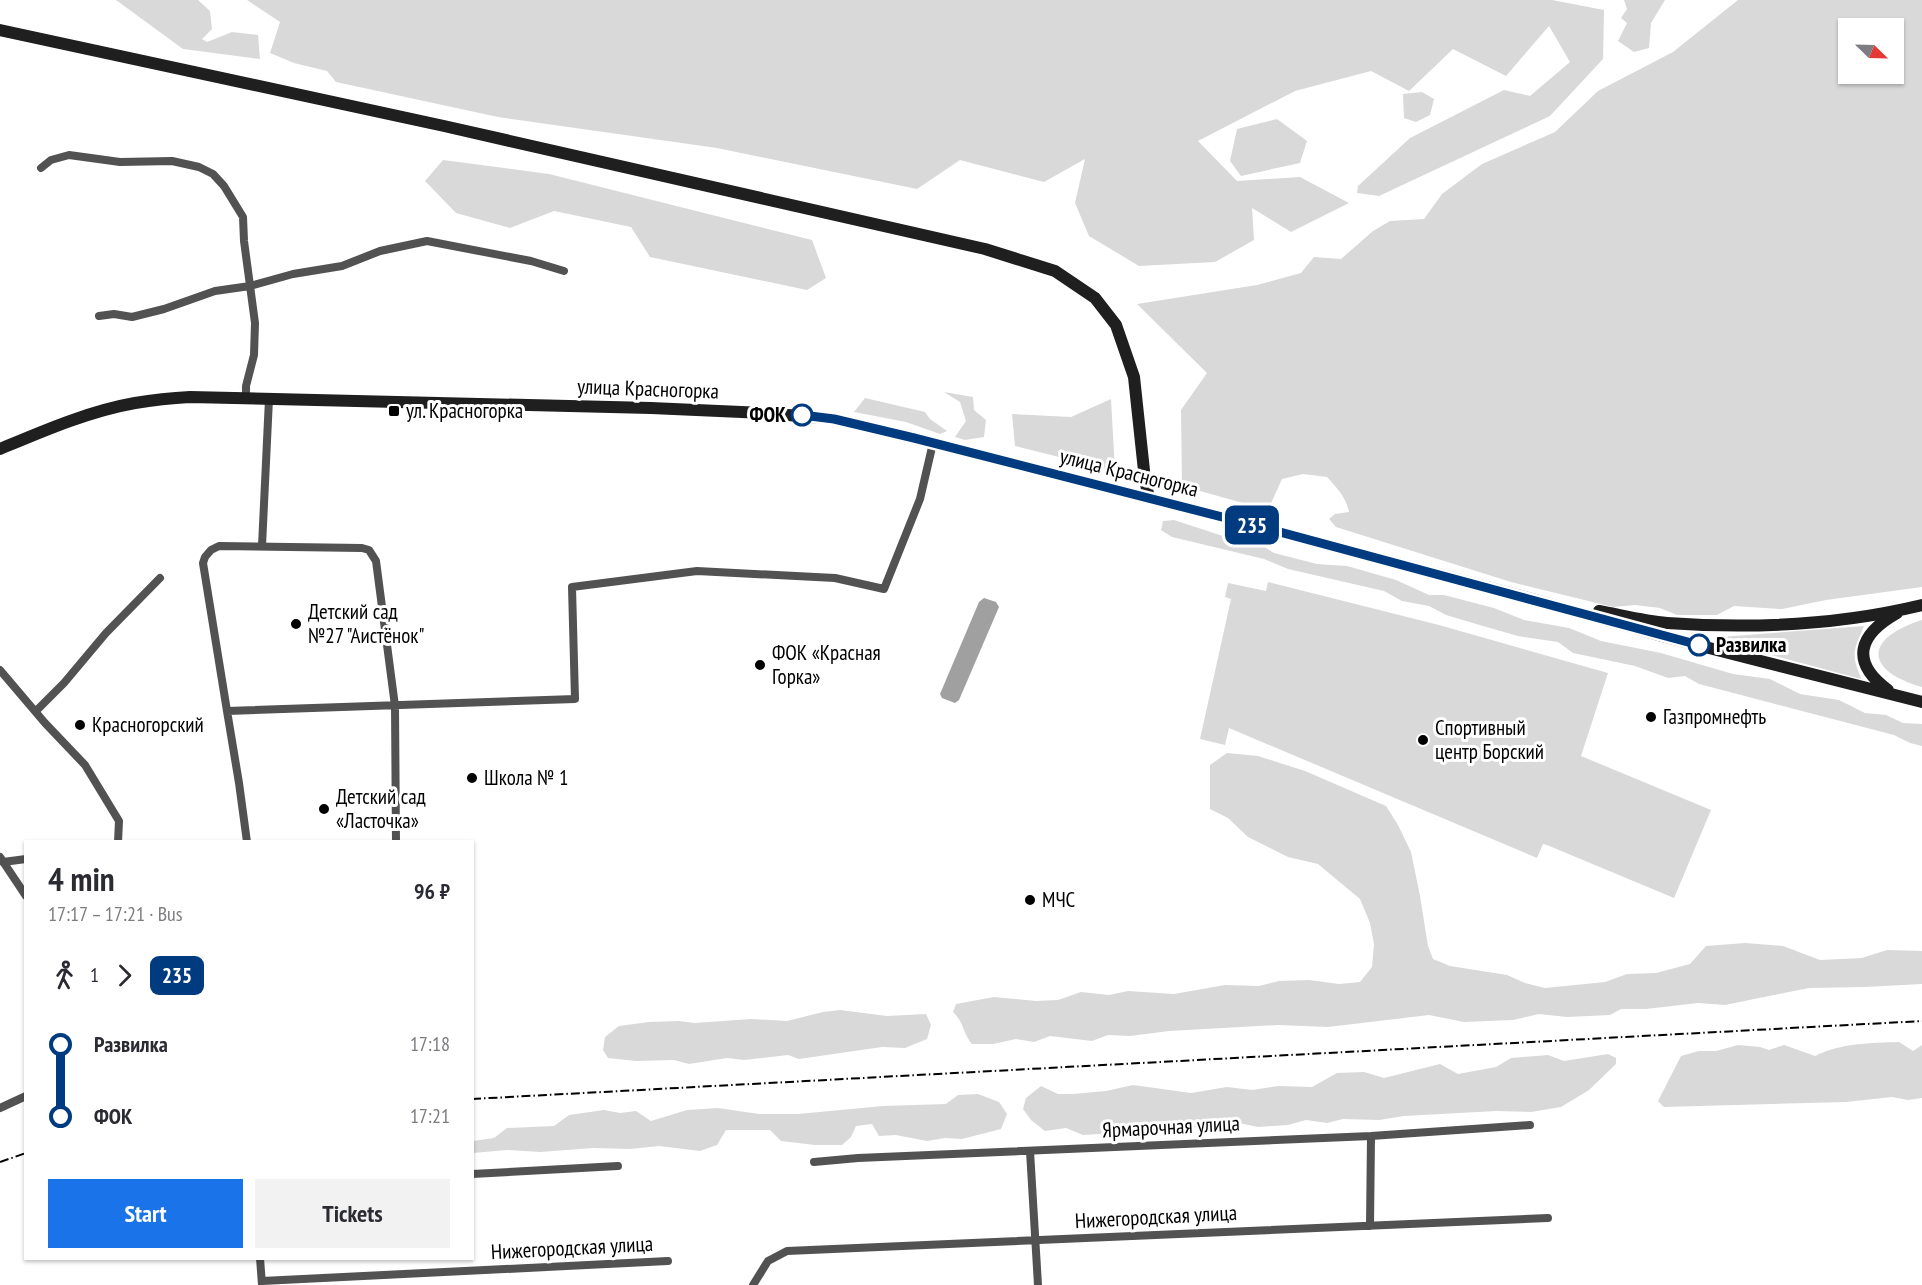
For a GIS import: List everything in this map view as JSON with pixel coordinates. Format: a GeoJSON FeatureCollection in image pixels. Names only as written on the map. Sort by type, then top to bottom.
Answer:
{"type":"FeatureCollection","features":[{"type":"Feature","properties":{"kind":"main road"},"geometry":{"type":"LineString","coordinates":[[0,30],[444,126],[986,249],[1055,272],[1095,298],[1116,325],[1134,376],[1149,498]]}},
{"type":"Feature","properties":{"kind":"main road","name":"улица Красногорка"},"geometry":{"type":"LineString","coordinates":[[0,449],[76,420],[133,403],[190,397],[651,408],[834,419],[1532,598]]}},
{"type":"Feature","properties":{"kind":"main road"},"geometry":{"type":"LineString","coordinates":[[1532,598],[1665,622],[1729,625],[1820,621],[1922,605]]}},
{"type":"Feature","properties":{"kind":"main road"},"geometry":{"type":"LineString","coordinates":[[1532,598],[1650,633],[1922,702]]}},
{"type":"Feature","properties":{"kind":"main road"},"geometry":{"type":"LineString","coordinates":[[1894,694],[1869,673],[1864,663],[1863,652],[1866,638],[1871,632],[1882,621],[1903,609]]}},
{"type":"Feature","properties":{"kind":"street"},"geometry":{"type":"LineString","coordinates":[[41,168],[51,160],[69,155],[120,162],[172,160],[200,166],[213,174],[224,186],[243,217],[256,338],[246,386],[246,398]]}},
{"type":"Feature","properties":{"kind":"street"},"geometry":{"type":"LineString","coordinates":[[99,316],[114,314],[132,317],[164,309],[215,291],[250,286],[293,274],[342,266],[380,251],[427,241],[531,261],[564,271]]}},
{"type":"Feature","properties":{"kind":"street"},"geometry":{"type":"LineString","coordinates":[[262,546],[269,399]]}},
{"type":"Feature","properties":{"kind":"street"},"geometry":{"type":"LineString","coordinates":[[227,711],[574,699],[572,587],[697,571],[835,578],[884,590],[917,507],[933,443]]}},
{"type":"Feature","properties":{"kind":"street"},"geometry":{"type":"LineString","coordinates":[[247,840],[203,563],[211,550],[219,546],[362,548],[374,555],[395,706],[396,840]]}},
{"type":"Feature","properties":{"kind":"street"},"geometry":{"type":"LineString","coordinates":[[36,711],[64,683],[106,633],[160,578]]}},
{"type":"Feature","properties":{"kind":"street"},"geometry":{"type":"LineString","coordinates":[[0,670],[85,765],[119,821],[118,840]]}},
{"type":"Feature","properties":{"kind":"street"},"geometry":{"type":"LineString","coordinates":[[2,860],[24,860]]}},
{"type":"Feature","properties":{"kind":"street"},"geometry":{"type":"LineString","coordinates":[[2,860],[24,893]]}},
{"type":"Feature","properties":{"kind":"street"},"geometry":{"type":"LineString","coordinates":[[0,1107],[24,1097]]}},
{"type":"Feature","properties":{"kind":"street","name":"Ярмарочная улица"},"geometry":{"type":"LineString","coordinates":[[814,1162],[858,1158],[1371,1136],[1530,1125]]}},
{"type":"Feature","properties":{"kind":"street"},"geometry":{"type":"LineString","coordinates":[[1370,1226],[1371,1136]]}},
{"type":"Feature","properties":{"kind":"street"},"geometry":{"type":"LineString","coordinates":[[1030,1151],[1038,1285]]}},
{"type":"Feature","properties":{"kind":"street"},"geometry":{"type":"LineString","coordinates":[[474,1174],[618,1166]]}},
{"type":"Feature","properties":{"kind":"street","name":"Нижегородская улица"},"geometry":{"type":"LineString","coordinates":[[753,1285],[768,1261],[787,1251],[1548,1218]]}},
{"type":"Feature","properties":{"kind":"street"},"geometry":{"type":"LineString","coordinates":[[260,1260],[262,1283]]}},
{"type":"Feature","properties":{"kind":"street","name":"Нижегородская улица"},"geometry":{"type":"LineString","coordinates":[[262,1283],[669,1262]]}},
{"type":"Feature","properties":{"kind":"shaded area"},"geometry":{"type":"Polygon","coordinates":[[[116,0],[198,0],[210,11],[212,29],[202,39],[207,42],[232,32],[258,35],[260,59],[183,49],[116,0]]]}},
{"type":"Feature","properties":{"kind":"shaded area"},"geometry":{"type":"Polygon","coordinates":[[[247,0],[1552,0],[1604,10],[1603,59],[1550,116],[1379,196],[1357,193],[1358,186],[1410,138],[1504,90],[1530,96],[1570,62],[1549,26],[1506,76],[1453,49],[1409,91],[1371,71],[1295,91],[1198,141],[1237,181],[1300,177],[1349,203],[1291,232],[1252,208],[1254,240],[1215,262],[1139,266],[1089,236],[1075,203],[1085,159],[1044,182],[960,160],[917,189],[717,148],[498,117],[336,82],[327,71],[294,63],[270,53],[280,22],[247,0]]]}},
{"type":"Feature","properties":{"kind":"shaded area"},"geometry":{"type":"Polygon","coordinates":[[[1624,0],[1665,0],[1651,23],[1649,48],[1634,52],[1618,41],[1627,23],[1621,18],[1627,9],[1624,0]]]}},
{"type":"Feature","properties":{"kind":"shaded area"},"geometry":{"type":"Polygon","coordinates":[[[1738,0],[1922,0],[1922,587],[1826,600],[1782,609],[1734,606],[1717,615],[1677,615],[1660,608],[1635,605],[1613,607],[1511,582],[1336,527],[1329,519],[1335,514],[1349,512],[1338,489],[1327,477],[1303,474],[1282,479],[1268,510],[1182,486],[1181,410],[1207,373],[1137,304],[1257,285],[1301,273],[1314,257],[1341,259],[1373,231],[1390,221],[1424,219],[1442,194],[1482,164],[1555,132],[1598,91],[1673,52],[1738,0]]]}},
{"type":"Feature","properties":{"kind":"shaded area"},"geometry":{"type":"Polygon","coordinates":[[[1422,92],[1434,99],[1430,115],[1416,122],[1404,118],[1403,94],[1422,92]]]}},
{"type":"Feature","properties":{"kind":"shaded area"},"geometry":{"type":"Polygon","coordinates":[[[1277,119],[1307,141],[1300,163],[1241,176],[1230,161],[1237,129],[1277,119]]]}},
{"type":"Feature","properties":{"kind":"shaded area"},"geometry":{"type":"Polygon","coordinates":[[[443,160],[549,174],[812,240],[826,278],[807,290],[650,257],[631,227],[554,211],[510,228],[456,213],[425,181],[443,160]]]}},
{"type":"Feature","properties":{"kind":"shaded area"},"geometry":{"type":"Polygon","coordinates":[[[944,392],[973,397],[974,410],[986,420],[984,437],[965,440],[955,437],[966,421],[960,402],[944,392]]]}},
{"type":"Feature","properties":{"kind":"shaded area"},"geometry":{"type":"Polygon","coordinates":[[[865,398],[925,412],[930,419],[947,431],[940,434],[906,422],[854,412],[865,398]]]}},
{"type":"Feature","properties":{"kind":"shaded area"},"geometry":{"type":"Polygon","coordinates":[[[1111,399],[1115,471],[1015,446],[1012,414],[1071,417],[1111,399]]]}},
{"type":"Feature","properties":{"kind":"shaded area"},"geometry":{"type":"Polygon","coordinates":[[[1174,520],[1226,537],[1246,538],[1274,553],[1317,564],[1347,566],[1396,580],[1429,595],[1444,595],[1494,608],[1524,620],[1569,628],[1601,641],[1661,653],[1733,674],[1770,679],[1800,694],[1839,700],[1865,713],[1886,715],[1903,723],[1922,724],[1922,746],[1894,735],[1699,684],[1685,676],[1668,678],[1635,666],[1573,653],[1558,642],[1518,636],[1483,626],[1446,615],[1429,606],[1402,601],[1384,591],[1288,569],[1264,559],[1172,537],[1161,530],[1163,521],[1174,520]]]}},
{"type":"Feature","properties":{"kind":"shaded area","name":"Спортивный центр Борский"},"geometry":{"type":"Polygon","coordinates":[[[1268,582],[1439,625],[1608,673],[1581,756],[1711,810],[1674,898],[1547,845],[1543,844],[1537,858],[1229,728],[1225,745],[1200,739],[1231,599],[1225,597],[1228,583],[1266,591],[1268,582]]]}},
{"type":"Feature","properties":{"kind":"shaded area"},"geometry":{"type":"Polygon","coordinates":[[[984,598],[996,602],[999,607],[959,700],[955,703],[942,698],[940,694],[979,602],[984,598]]]}},
{"type":"Feature","properties":{"kind":"shaded area"},"geometry":{"type":"Polygon","coordinates":[[[1922,620],[1922,687],[1889,672],[1881,663],[1878,654],[1881,645],[1890,636],[1903,627],[1922,620]]]}},
{"type":"Feature","properties":{"kind":"shaded area"},"geometry":{"type":"Polygon","coordinates":[[[1864,626],[1855,651],[1861,679],[1719,641],[1720,637],[1864,626]]]}},
{"type":"Feature","properties":{"kind":"shaded area"},"geometry":{"type":"Polygon","coordinates":[[[1227,753],[1258,756],[1305,771],[1386,806],[1411,852],[1428,946],[1433,959],[1450,966],[1507,975],[1545,988],[1605,982],[1627,974],[1656,973],[1690,964],[1706,946],[1745,943],[1783,946],[1820,960],[1862,958],[1887,950],[1922,951],[1922,984],[1809,988],[1725,1005],[1698,1003],[1646,1009],[1621,1009],[1610,1015],[1567,1017],[1539,1014],[1513,1020],[1464,1022],[1429,1015],[1328,1027],[1278,1025],[1169,1031],[1130,1036],[1108,1035],[1092,1041],[1050,1036],[1034,1042],[1016,1039],[993,1044],[972,1044],[960,1020],[953,1012],[956,1004],[994,997],[1036,1001],[1058,1000],[1081,992],[1109,995],[1128,991],[1174,994],[1225,985],[1259,986],[1279,981],[1309,980],[1339,984],[1360,982],[1372,967],[1374,944],[1370,923],[1360,899],[1318,864],[1288,857],[1248,837],[1228,818],[1210,809],[1210,765],[1227,753]]]}},
{"type":"Feature","properties":{"kind":"shaded area"},"geometry":{"type":"Polygon","coordinates":[[[840,1010],[887,1016],[926,1014],[931,1025],[927,1039],[905,1048],[882,1047],[799,1059],[788,1055],[744,1060],[727,1058],[689,1064],[674,1060],[636,1061],[608,1058],[603,1050],[605,1037],[619,1026],[679,1021],[695,1023],[751,1019],[787,1021],[840,1010]]]}},
{"type":"Feature","properties":{"kind":"shaded area"},"geometry":{"type":"Polygon","coordinates":[[[1899,1042],[1913,1051],[1922,1045],[1922,1098],[1908,1100],[1892,1097],[1846,1102],[1664,1107],[1658,1101],[1681,1056],[1699,1051],[1716,1051],[1738,1045],[1769,1050],[1784,1045],[1815,1056],[1845,1046],[1899,1042]]]}},
{"type":"Feature","properties":{"kind":"shaded area"},"geometry":{"type":"Polygon","coordinates":[[[1608,1054],[1616,1058],[1616,1064],[1589,1090],[1561,1107],[1531,1112],[1496,1111],[1404,1116],[1379,1120],[1343,1119],[1327,1123],[1306,1120],[1288,1125],[1258,1127],[1239,1123],[1196,1128],[1179,1123],[1134,1132],[1083,1135],[1066,1128],[1045,1131],[1031,1120],[1023,1109],[1026,1098],[1041,1086],[1058,1094],[1106,1091],[1133,1085],[1191,1093],[1227,1087],[1252,1090],[1278,1086],[1312,1087],[1337,1073],[1364,1072],[1384,1078],[1440,1064],[1458,1074],[1496,1067],[1511,1058],[1548,1055],[1564,1061],[1608,1054]]]}},
{"type":"Feature","properties":{"kind":"shaded area"},"geometry":{"type":"Polygon","coordinates":[[[978,1094],[999,1102],[1007,1114],[1001,1129],[962,1139],[945,1138],[927,1141],[896,1135],[879,1136],[872,1124],[856,1126],[851,1137],[842,1145],[781,1141],[770,1130],[726,1130],[717,1145],[700,1151],[659,1146],[630,1149],[593,1148],[540,1152],[507,1150],[474,1153],[474,1141],[494,1138],[507,1128],[554,1126],[569,1115],[604,1110],[620,1113],[636,1111],[651,1121],[687,1110],[718,1108],[759,1114],[798,1114],[883,1106],[946,1104],[958,1095],[978,1094]]]}},
{"type":"Feature","properties":{"kind":"railway"},"geometry":{"type":"LineString","coordinates":[[474,1099],[1922,1021]]}},
{"type":"Feature","properties":{"kind":"railway"},"geometry":{"type":"LineString","coordinates":[[0,1162],[24,1154]]}},
{"type":"Feature","properties":{"kind":"bus line","name":"235"},"geometry":{"type":"LineString","coordinates":[[802,415],[869,427],[1149,498],[1532,598],[1571,611],[1699,645]]}},
{"type":"Feature","properties":{"kind":"place","name":"ул. Красногорка"},"geometry":{"type":"Point","coordinates":[394,411]}},
{"type":"Feature","properties":{"kind":"place","name":"ФОК"},"geometry":{"type":"Point","coordinates":[802,415]}},
{"type":"Feature","properties":{"kind":"place","name":"Детский сад №27 \"Аистёнок\""},"geometry":{"type":"Point","coordinates":[296,624]}},
{"type":"Feature","properties":{"kind":"place","name":"Развилка"},"geometry":{"type":"Point","coordinates":[1699,645]}},
{"type":"Feature","properties":{"kind":"place","name":"ФОК «Красная Горка»"},"geometry":{"type":"Point","coordinates":[760,665]}},
{"type":"Feature","properties":{"kind":"place","name":"Газпромнефть"},"geometry":{"type":"Point","coordinates":[1651,717]}},
{"type":"Feature","properties":{"kind":"place","name":"Красногорский"},"geometry":{"type":"Point","coordinates":[80,725]}},
{"type":"Feature","properties":{"kind":"place","name":"Спортивный центр Борский"},"geometry":{"type":"Point","coordinates":[1423,740]}},
{"type":"Feature","properties":{"kind":"place","name":"Школа № 1"},"geometry":{"type":"Point","coordinates":[472,778]}},
{"type":"Feature","properties":{"kind":"place","name":"Детский сад «Ласточка»"},"geometry":{"type":"Point","coordinates":[324,809]}},
{"type":"Feature","properties":{"kind":"place","name":"МЧС"},"geometry":{"type":"Point","coordinates":[1030,900]}}]}
